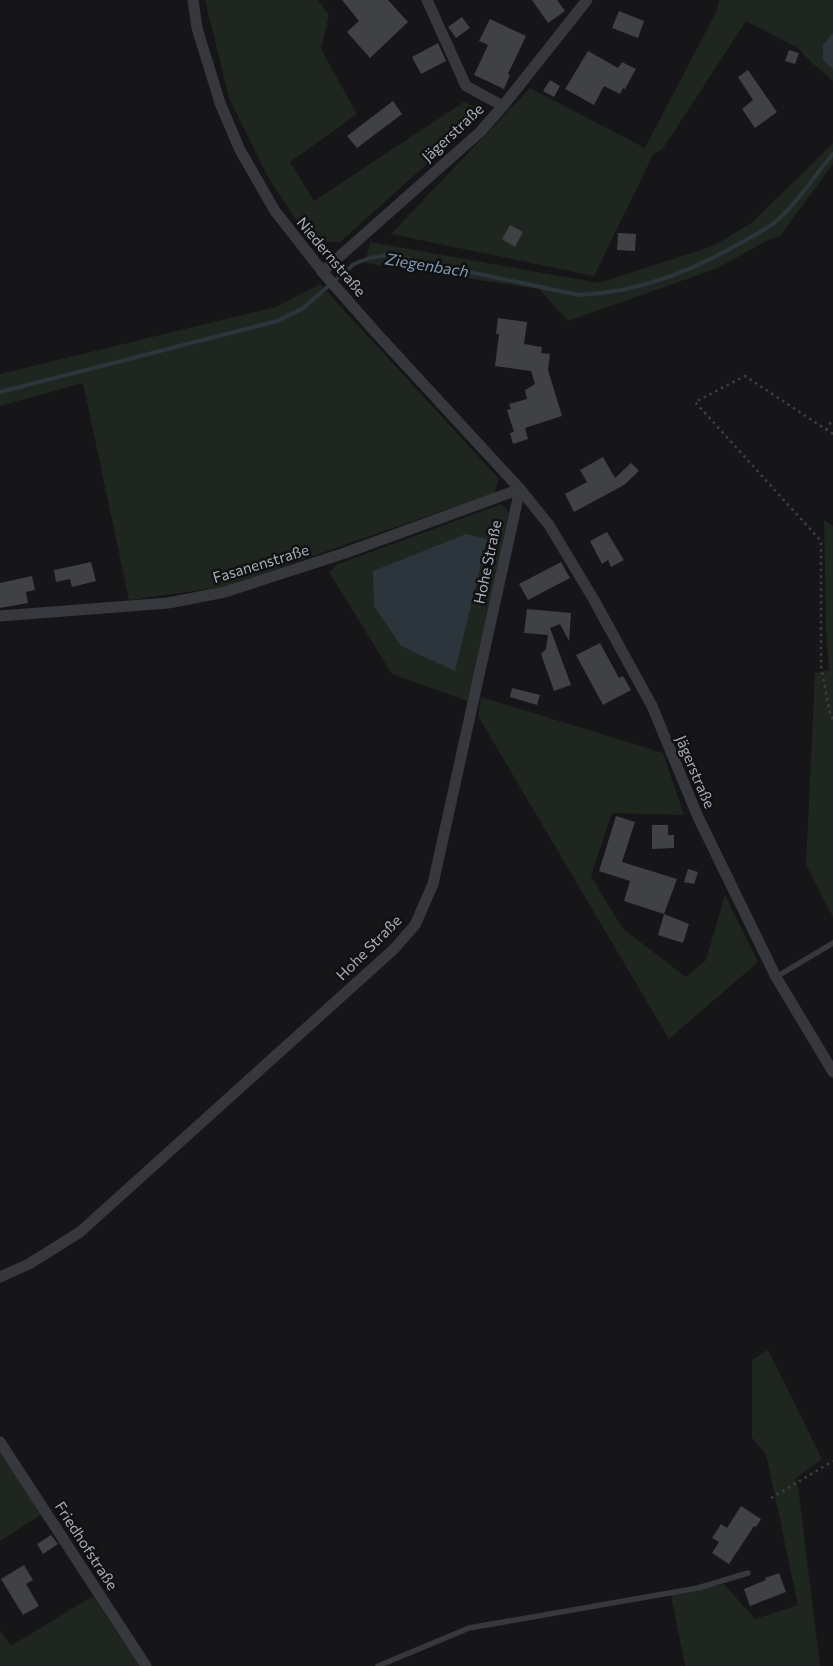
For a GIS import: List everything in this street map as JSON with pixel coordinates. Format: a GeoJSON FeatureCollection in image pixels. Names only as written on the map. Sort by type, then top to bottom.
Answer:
{"type":"FeatureCollection","features":[{"type":"Feature","properties":{"kind":"street","name":"Niedernstraße"},"geometry":{"type":"LineString","coordinates":[[193,0],[197,28],[220,103],[240,150],[275,211],[324,274],[520,489]]}},
{"type":"Feature","properties":{"kind":"street"},"geometry":{"type":"LineString","coordinates":[[427,0],[466,86],[503,106]]}},
{"type":"Feature","properties":{"kind":"street","name":"Jägerstraße"},"geometry":{"type":"LineString","coordinates":[[324,274],[480,132],[587,0]]}},
{"type":"Feature","properties":{"kind":"street","name":"Jägerstraße"},"geometry":{"type":"LineString","coordinates":[[520,489],[549,525],[594,600],[652,706],[698,817],[776,977],[832,1067]]}},
{"type":"Feature","properties":{"kind":"street","name":"Fasanenstraße"},"geometry":{"type":"LineString","coordinates":[[0,616],[168,603],[225,592],[345,553],[520,489]]}},
{"type":"Feature","properties":{"kind":"street","name":"Hohe Straße"},"geometry":{"type":"LineString","coordinates":[[0,1277],[29,1264],[80,1232],[394,949],[415,925],[433,884],[520,489]]}},
{"type":"Feature","properties":{"kind":"street","name":"Friedhofstraße"},"geometry":{"type":"LineString","coordinates":[[0,1442],[146,1666]]}},
{"type":"Feature","properties":{"kind":"lane"},"geometry":{"type":"LineString","coordinates":[[776,977],[833,943]]}},
{"type":"Feature","properties":{"kind":"lane"},"geometry":{"type":"LineString","coordinates":[[378,1666],[469,1628],[698,1588],[748,1573]]}},
{"type":"Feature","properties":{"kind":"path"},"geometry":{"type":"LineString","coordinates":[[833,434],[745,376],[696,402],[821,541],[821,666],[833,720]]}},
{"type":"Feature","properties":{"kind":"path"},"geometry":{"type":"LineString","coordinates":[[826,430],[833,419]]}},
{"type":"Feature","properties":{"kind":"path"},"geometry":{"type":"LineString","coordinates":[[771,1498],[833,1461]]}},
{"type":"Feature","properties":{"kind":"shaded area"},"geometry":{"type":"Polygon","coordinates":[[[205,0],[318,0],[329,15],[321,49],[357,114],[290,162],[314,201],[464,102],[485,112],[340,242],[310,241],[268,177],[229,98],[205,0]]]}},
{"type":"Feature","properties":{"kind":"shaded area"},"geometry":{"type":"Polygon","coordinates":[[[719,0],[833,0],[833,33],[823,45],[823,61],[833,69],[833,81],[798,48],[746,21],[662,150],[654,153],[594,276],[391,234],[530,88],[645,148],[717,10],[719,0]]]}},
{"type":"Feature","properties":{"kind":"shaded area"},"geometry":{"type":"Polygon","coordinates":[[[833,33],[833,69],[823,61],[823,45],[833,33]]]}},
{"type":"Feature","properties":{"kind":"shaded area"},"geometry":{"type":"Polygon","coordinates":[[[833,143],[833,164],[780,236],[770,239],[718,268],[568,321],[539,289],[365,263],[370,242],[599,283],[713,246],[753,222],[833,143]]]}},
{"type":"Feature","properties":{"kind":"shaded area"},"geometry":{"type":"Polygon","coordinates":[[[320,284],[499,479],[494,493],[224,587],[129,600],[83,383],[0,406],[0,374],[276,307],[320,284]]]}},
{"type":"Feature","properties":{"kind":"shaded area"},"geometry":{"type":"Polygon","coordinates":[[[502,504],[509,513],[470,702],[392,674],[329,572],[338,564],[502,504]]]}},
{"type":"Feature","properties":{"kind":"shaded area"},"geometry":{"type":"Polygon","coordinates":[[[824,520],[833,526],[833,917],[806,865],[815,673],[829,670],[826,631],[824,520]]]}},
{"type":"Feature","properties":{"kind":"shaded area"},"geometry":{"type":"Polygon","coordinates":[[[466,534],[487,539],[455,671],[401,646],[374,606],[373,571],[466,534]]]}},
{"type":"Feature","properties":{"kind":"shaded area"},"geometry":{"type":"Polygon","coordinates":[[[481,697],[663,753],[684,815],[612,813],[591,876],[622,928],[686,977],[706,960],[725,895],[758,962],[669,1039],[478,716],[481,697]]]}},
{"type":"Feature","properties":{"kind":"shaded area"},"geometry":{"type":"Polygon","coordinates":[[[768,1350],[822,1459],[795,1479],[798,1486],[820,1666],[685,1666],[671,1595],[724,1584],[755,1619],[798,1605],[766,1454],[752,1438],[752,1360],[768,1350]]]}},
{"type":"Feature","properties":{"kind":"shaded area"},"geometry":{"type":"Polygon","coordinates":[[[0,1451],[42,1514],[0,1541],[0,1451]]]}},
{"type":"Feature","properties":{"kind":"shaded area"},"geometry":{"type":"Polygon","coordinates":[[[93,1596],[139,1666],[0,1666],[0,1630],[11,1646],[93,1596]]]}},
{"type":"Feature","properties":{"kind":"building"},"geometry":{"type":"Polygon","coordinates":[[[342,0],[388,0],[408,22],[370,58],[347,32],[359,21],[342,0]]]}},
{"type":"Feature","properties":{"kind":"building"},"geometry":{"type":"Polygon","coordinates":[[[532,0],[557,0],[565,11],[548,23],[532,0]]]}},
{"type":"Feature","properties":{"kind":"building"},"geometry":{"type":"Polygon","coordinates":[[[619,11],[644,21],[638,38],[612,28],[619,11]]]}},
{"type":"Feature","properties":{"kind":"building"},"geometry":{"type":"Polygon","coordinates":[[[462,17],[470,28],[456,38],[448,27],[462,17]]]}},
{"type":"Feature","properties":{"kind":"building"},"geometry":{"type":"Polygon","coordinates":[[[490,19],[526,36],[508,74],[510,75],[504,89],[474,75],[488,45],[479,41],[490,19]]]}},
{"type":"Feature","properties":{"kind":"building"},"geometry":{"type":"Polygon","coordinates":[[[438,43],[446,61],[421,74],[412,57],[438,43]]]}},
{"type":"Feature","properties":{"kind":"building"},"geometry":{"type":"Polygon","coordinates":[[[789,50],[799,53],[795,64],[785,61],[789,50]]]}},
{"type":"Feature","properties":{"kind":"building"},"geometry":{"type":"Polygon","coordinates":[[[588,51],[618,68],[622,62],[636,69],[625,89],[623,88],[620,94],[604,86],[594,105],[565,89],[588,51]]]}},
{"type":"Feature","properties":{"kind":"building"},"geometry":{"type":"Polygon","coordinates":[[[748,70],[777,112],[755,128],[742,109],[753,100],[738,77],[748,70]]]}},
{"type":"Feature","properties":{"kind":"building"},"geometry":{"type":"Polygon","coordinates":[[[550,80],[560,86],[554,97],[543,91],[550,80]]]}},
{"type":"Feature","properties":{"kind":"building"},"geometry":{"type":"Polygon","coordinates":[[[393,101],[402,114],[357,148],[347,136],[393,101]]]}},
{"type":"Feature","properties":{"kind":"building"},"geometry":{"type":"Polygon","coordinates":[[[510,225],[523,232],[515,247],[502,239],[510,225]]]}},
{"type":"Feature","properties":{"kind":"building"},"geometry":{"type":"Polygon","coordinates":[[[618,233],[636,234],[635,251],[617,250],[618,233]]]}},
{"type":"Feature","properties":{"kind":"building"},"geometry":{"type":"Polygon","coordinates":[[[498,318],[527,322],[524,344],[542,347],[541,353],[550,354],[548,370],[562,416],[525,428],[528,439],[513,444],[510,433],[514,432],[507,410],[511,409],[509,404],[527,399],[525,390],[535,384],[531,371],[495,366],[499,334],[496,334],[498,318]]]}},
{"type":"Feature","properties":{"kind":"building"},"geometry":{"type":"Polygon","coordinates":[[[603,457],[615,478],[631,463],[639,471],[624,485],[574,512],[565,494],[587,482],[580,470],[603,457]]]}},
{"type":"Feature","properties":{"kind":"building"},"geometry":{"type":"Polygon","coordinates":[[[607,532],[624,560],[611,567],[608,560],[602,564],[590,541],[607,532]]]}},
{"type":"Feature","properties":{"kind":"building"},"geometry":{"type":"Polygon","coordinates":[[[91,562],[96,581],[72,587],[70,579],[56,582],[54,570],[91,562]]]}},
{"type":"Feature","properties":{"kind":"building"},"geometry":{"type":"Polygon","coordinates":[[[561,562],[570,578],[528,600],[519,584],[561,562]]]}},
{"type":"Feature","properties":{"kind":"building"},"geometry":{"type":"Polygon","coordinates":[[[32,576],[35,590],[26,592],[28,603],[0,608],[0,583],[32,576]]]}},
{"type":"Feature","properties":{"kind":"building"},"geometry":{"type":"Polygon","coordinates":[[[527,609],[571,613],[569,641],[560,624],[550,628],[571,685],[554,691],[541,654],[546,649],[548,635],[524,633],[527,609]]]}},
{"type":"Feature","properties":{"kind":"building"},"geometry":{"type":"Polygon","coordinates":[[[600,643],[619,678],[623,676],[631,690],[603,705],[576,655],[600,643]]]}},
{"type":"Feature","properties":{"kind":"building"},"geometry":{"type":"Polygon","coordinates":[[[512,688],[540,695],[537,705],[510,697],[512,688]]]}},
{"type":"Feature","properties":{"kind":"building"},"geometry":{"type":"Polygon","coordinates":[[[616,816],[635,822],[622,862],[677,879],[664,914],[624,901],[630,881],[599,871],[616,816]]]}},
{"type":"Feature","properties":{"kind":"building"},"geometry":{"type":"Polygon","coordinates":[[[652,825],[668,825],[668,835],[674,835],[674,848],[652,849],[652,825]]]}},
{"type":"Feature","properties":{"kind":"building"},"geometry":{"type":"Polygon","coordinates":[[[688,869],[698,872],[694,884],[684,882],[688,869]]]}},
{"type":"Feature","properties":{"kind":"building"},"geometry":{"type":"Polygon","coordinates":[[[664,914],[689,924],[683,943],[658,935],[664,914]]]}},
{"type":"Feature","properties":{"kind":"building"},"geometry":{"type":"Polygon","coordinates":[[[741,1506],[761,1519],[756,1527],[754,1526],[729,1564],[712,1553],[719,1542],[712,1538],[721,1524],[727,1528],[741,1506]]]}},
{"type":"Feature","properties":{"kind":"building"},"geometry":{"type":"Polygon","coordinates":[[[51,1535],[58,1544],[43,1554],[37,1544],[51,1535]]]}},
{"type":"Feature","properties":{"kind":"building"},"geometry":{"type":"Polygon","coordinates":[[[24,1565],[33,1580],[26,1584],[39,1606],[23,1615],[1,1579],[24,1565]]]}},
{"type":"Feature","properties":{"kind":"building"},"geometry":{"type":"Polygon","coordinates":[[[779,1573],[786,1592],[750,1606],[744,1589],[779,1573]]]}},
{"type":"Feature","properties":{"kind":"waterway","name":"Ziegenbach"},"geometry":{"type":"LineString","coordinates":[[0,392],[277,321],[302,309],[354,264],[369,258],[388,255],[579,295],[623,290],[644,285],[705,262],[771,226],[798,199],[833,154]]}}]}
